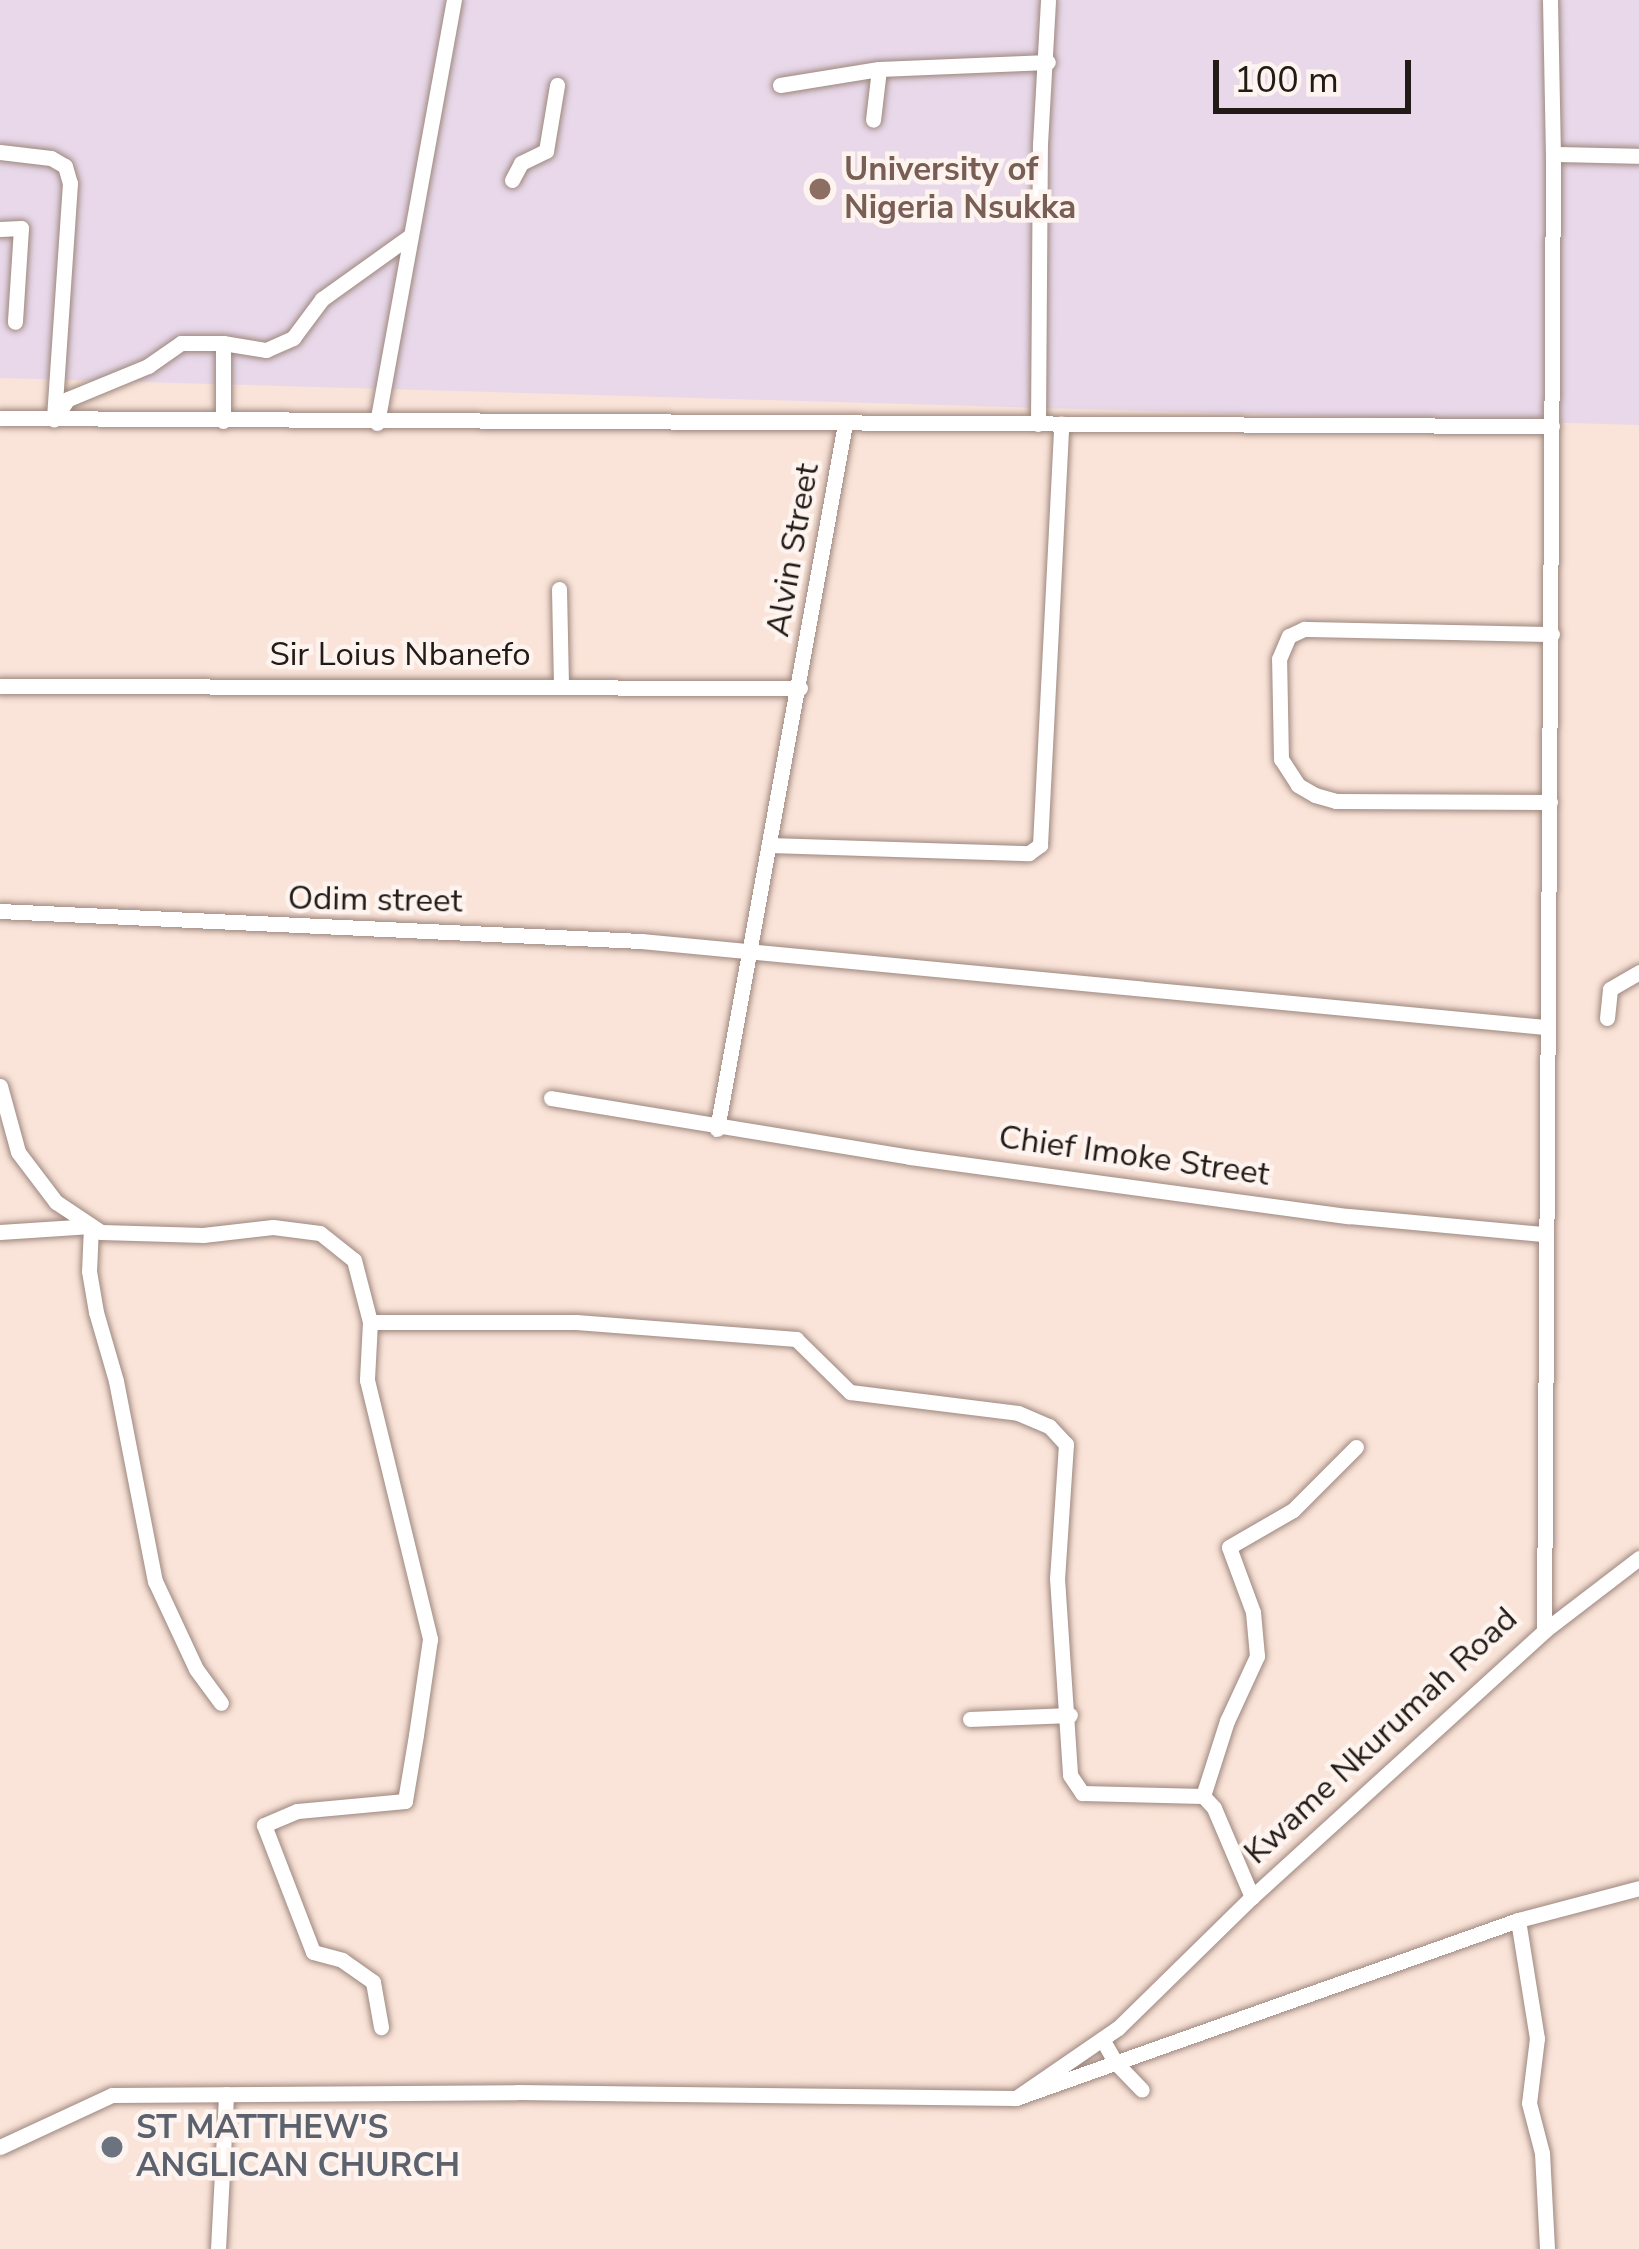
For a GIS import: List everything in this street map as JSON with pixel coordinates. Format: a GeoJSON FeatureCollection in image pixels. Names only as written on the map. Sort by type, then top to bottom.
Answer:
{"type":"FeatureCollection","features":[{"type":"Feature","properties":{"kind":"street"},"geometry":{"type":"LineString","coordinates":[[377,422],[454,0]]}},
{"type":"Feature","properties":{"kind":"street"},"geometry":{"type":"LineString","coordinates":[[1038,424],[1040,144],[1048,0]]}},
{"type":"Feature","properties":{"kind":"street","name":"Kwame Nkurumah Road"},"geometry":{"type":"LineString","coordinates":[[1016,2098],[1102,2039],[1544,1631],[1543,1234],[1552,634],[1550,0]]}},
{"type":"Feature","properties":{"kind":"street"},"geometry":{"type":"LineString","coordinates":[[780,85],[879,70],[1048,62]]}},
{"type":"Feature","properties":{"kind":"street"},"geometry":{"type":"LineString","coordinates":[[873,120],[879,70]]}},
{"type":"Feature","properties":{"kind":"street"},"geometry":{"type":"LineString","coordinates":[[512,180],[521,163],[546,151],[557,85]]}},
{"type":"Feature","properties":{"kind":"street"},"geometry":{"type":"LineString","coordinates":[[0,152],[51,158],[65,166],[70,183],[54,418]]}},
{"type":"Feature","properties":{"kind":"street"},"geometry":{"type":"LineString","coordinates":[[1553,154],[1639,156]]}},
{"type":"Feature","properties":{"kind":"street"},"geometry":{"type":"LineString","coordinates":[[0,229],[21,228],[15,322]]}},
{"type":"Feature","properties":{"kind":"street"},"geometry":{"type":"LineString","coordinates":[[54,418],[68,399],[148,365],[181,344],[266,350],[293,338],[322,299],[410,236]]}},
{"type":"Feature","properties":{"kind":"street"},"geometry":{"type":"LineString","coordinates":[[223,344],[223,421]]}},
{"type":"Feature","properties":{"kind":"street"},"geometry":{"type":"LineString","coordinates":[[0,418],[1552,426]]}},
{"type":"Feature","properties":{"kind":"street","name":"Alvin Street"},"geometry":{"type":"LineString","coordinates":[[717,1129],[845,424]]}},
{"type":"Feature","properties":{"kind":"street"},"geometry":{"type":"LineString","coordinates":[[769,845],[1029,853],[1040,844],[1061,424]]}},
{"type":"Feature","properties":{"kind":"street"},"geometry":{"type":"LineString","coordinates":[[559,589],[561,686]]}},
{"type":"Feature","properties":{"kind":"street"},"geometry":{"type":"LineString","coordinates":[[1550,802],[1336,801],[1316,795],[1298,785],[1281,758],[1280,659],[1288,636],[1304,629],[1552,634]]}},
{"type":"Feature","properties":{"kind":"street","name":"Sir Loius Nbanefo"},"geometry":{"type":"LineString","coordinates":[[0,686],[800,688]]}},
{"type":"Feature","properties":{"kind":"street","name":"Odim street"},"geometry":{"type":"LineString","coordinates":[[0,911],[329,931],[506,932],[749,950],[1545,1027]]}},
{"type":"Feature","properties":{"kind":"street"},"geometry":{"type":"LineString","coordinates":[[1607,1018],[1610,989],[1639,972]]}},
{"type":"Feature","properties":{"kind":"street"},"geometry":{"type":"LineString","coordinates":[[0,1086],[18,1152],[56,1202],[91,1226]]}},
{"type":"Feature","properties":{"kind":"street","name":"Chief Imoke Street"},"geometry":{"type":"LineString","coordinates":[[551,1098],[717,1129],[1348,1216],[1543,1234]]}},
{"type":"Feature","properties":{"kind":"street"},"geometry":{"type":"LineString","coordinates":[[91,1226],[89,1271],[96,1312],[116,1381],[155,1581],[196,1669],[221,1703]]}},
{"type":"Feature","properties":{"kind":"street"},"geometry":{"type":"LineString","coordinates":[[0,1232],[91,1226],[121,1234],[203,1235],[273,1227],[320,1233],[354,1260],[370,1322],[367,1380],[430,1639],[405,1801],[297,1811],[264,1825],[313,1952],[342,1960],[373,1982],[381,2026]]}},
{"type":"Feature","properties":{"kind":"street"},"geometry":{"type":"LineString","coordinates":[[370,1322],[576,1322],[796,1339],[850,1392],[1018,1413],[1049,1426],[1066,1444],[1057,1578],[1070,1715],[1070,1775],[1082,1792],[1203,1796],[1214,1808],[1252,1897]]}},
{"type":"Feature","properties":{"kind":"street"},"geometry":{"type":"LineString","coordinates":[[1203,1796],[1227,1721],[1257,1656],[1253,1612],[1229,1547],[1292,1510],[1356,1447]]}},
{"type":"Feature","properties":{"kind":"street"},"geometry":{"type":"LineString","coordinates":[[1544,1631],[1639,1558]]}},
{"type":"Feature","properties":{"kind":"street"},"geometry":{"type":"LineString","coordinates":[[970,1719],[1070,1715]]}},
{"type":"Feature","properties":{"kind":"street"},"geometry":{"type":"LineString","coordinates":[[0,2146],[112,2096],[1016,2098],[1518,1920],[1639,1888]]}},
{"type":"Feature","properties":{"kind":"street"},"geometry":{"type":"LineString","coordinates":[[1518,1920],[1537,2038],[1529,2103],[1542,2153],[1547,2249]]}},
{"type":"Feature","properties":{"kind":"street"},"geometry":{"type":"LineString","coordinates":[[1102,2039],[1115,2063],[1142,2090]]}},
{"type":"Feature","properties":{"kind":"street"},"geometry":{"type":"LineString","coordinates":[[218,2249],[226,2094]]}},
{"type":"Feature","properties":{"kind":"shaded area","name":"University of Nigeria Nsukka"},"geometry":{"type":"Polygon","coordinates":[[[0,0],[1639,0],[1639,425],[0,378],[0,0]]]}},
{"type":"Feature","properties":{"kind":"place","name":"University of Nigeria Nsukka"},"geometry":{"type":"Point","coordinates":[820,189]}},
{"type":"Feature","properties":{"kind":"place","name":"ST MATTHEW'S ANGLICAN CHURCH"},"geometry":{"type":"Point","coordinates":[112,2147]}}]}
